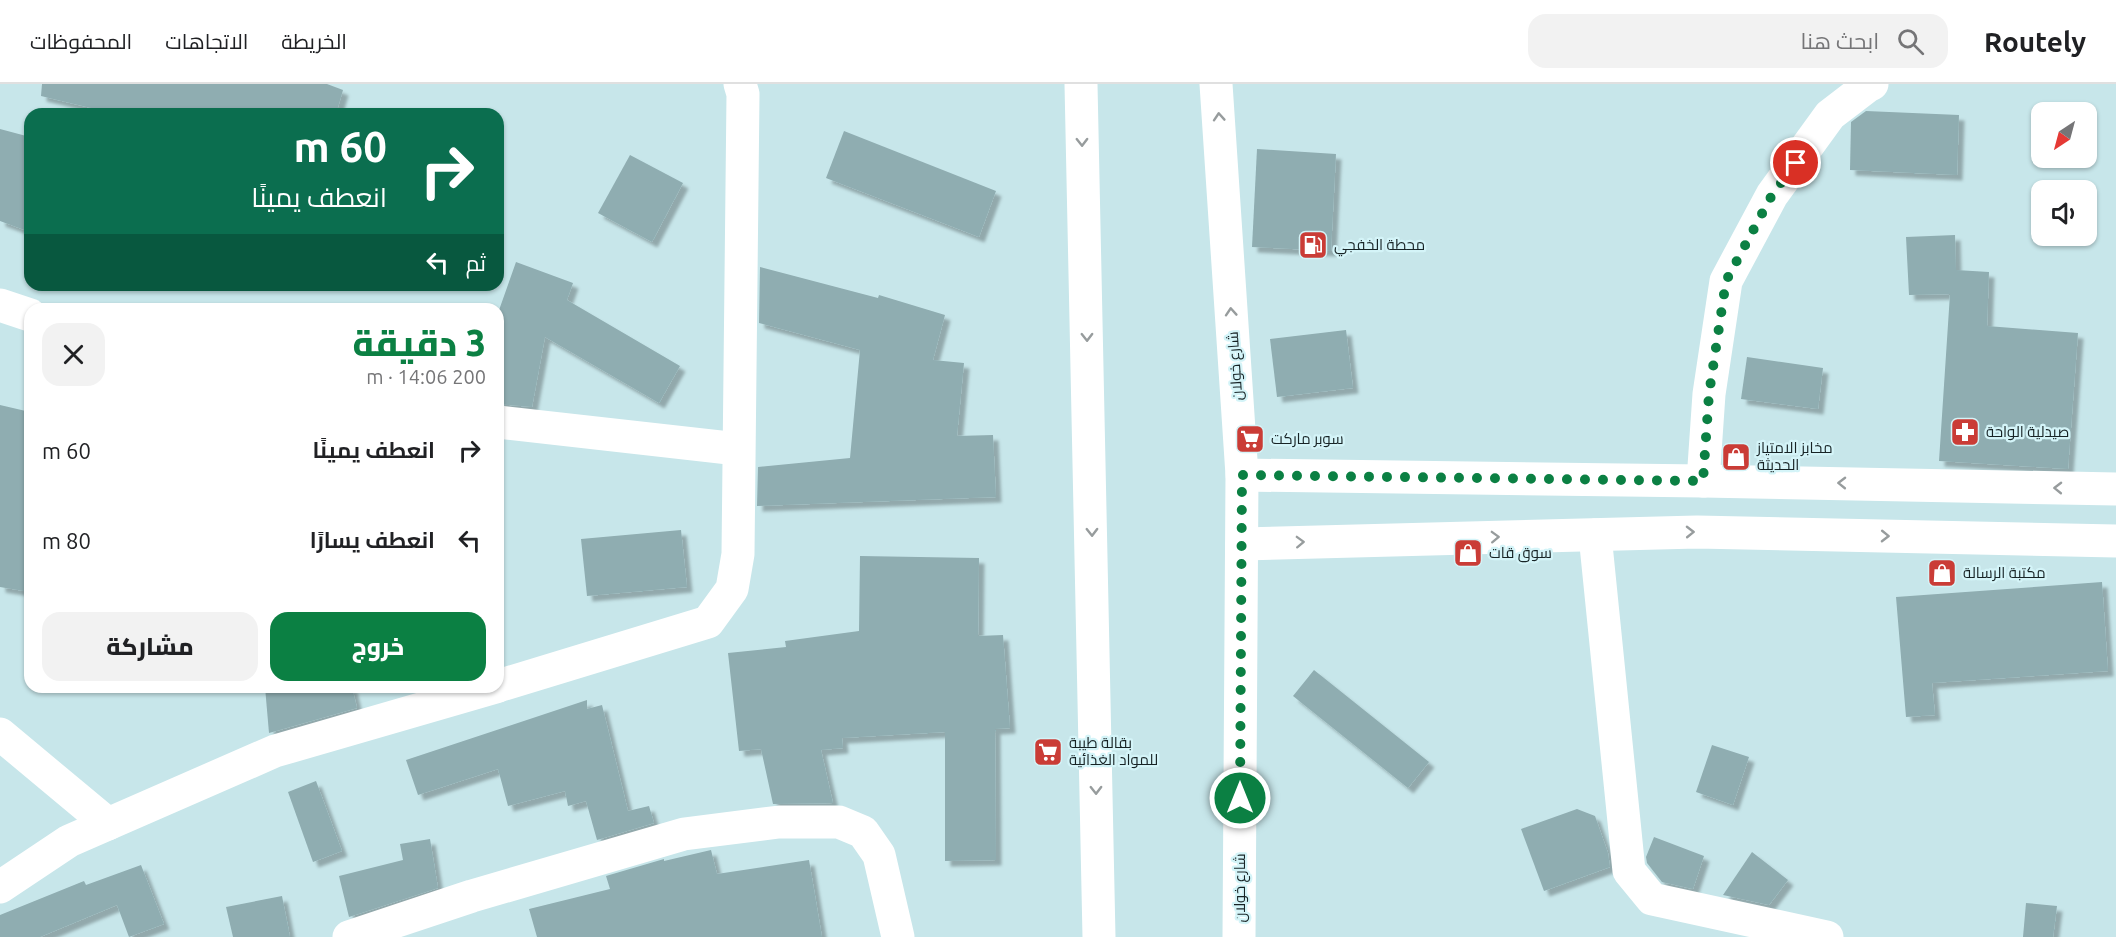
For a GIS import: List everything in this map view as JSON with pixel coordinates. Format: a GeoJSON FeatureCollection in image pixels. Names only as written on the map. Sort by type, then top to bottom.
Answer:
{"type":"FeatureCollection","features":[{"type":"Feature","properties":{"kind":"street"},"geometry":{"type":"LineString","coordinates":[[504,685],[708,622],[732,589],[738,554],[743,94],[740,84]]}},
{"type":"Feature","properties":{"kind":"street"},"geometry":{"type":"LineString","coordinates":[[1081,84],[1099,937]]}},
{"type":"Feature","properties":{"kind":"street","name":"شارع خولان"},"geometry":{"type":"LineString","coordinates":[[1216,84],[1242,475],[1239,937]]}},
{"type":"Feature","properties":{"kind":"street"},"geometry":{"type":"LineString","coordinates":[[1703,481],[1709,394],[1726,281],[1772,195],[1830,115],[1872,84]]}},
{"type":"Feature","properties":{"kind":"street"},"geometry":{"type":"LineString","coordinates":[[0,305],[24,313]]}},
{"type":"Feature","properties":{"kind":"street"},"geometry":{"type":"LineString","coordinates":[[504,423],[738,449]]}},
{"type":"Feature","properties":{"kind":"street"},"geometry":{"type":"LineString","coordinates":[[1242,475],[2116,489]]}},
{"type":"Feature","properties":{"kind":"street"},"geometry":{"type":"LineString","coordinates":[[1242,544],[1697,532],[2116,541]]}},
{"type":"Feature","properties":{"kind":"street"},"geometry":{"type":"LineString","coordinates":[[1595,535],[1629,872],[1652,899],[1827,937]]}},
{"type":"Feature","properties":{"kind":"street"},"geometry":{"type":"LineString","coordinates":[[0,887],[69,841],[275,752],[477,693]]}},
{"type":"Feature","properties":{"kind":"street"},"geometry":{"type":"LineString","coordinates":[[0,734],[108,824]]}},
{"type":"Feature","properties":{"kind":"street"},"geometry":{"type":"LineString","coordinates":[[349,937],[472,896],[684,834],[779,822],[839,822],[863,832],[879,855],[898,937]]}},
{"type":"Feature","properties":{"kind":"building"},"geometry":{"type":"Polygon","coordinates":[[[42,84],[327,84],[343,90],[338,108],[91,108],[41,96],[42,84]]]}},
{"type":"Feature","properties":{"kind":"building"},"geometry":{"type":"Polygon","coordinates":[[[1866,111],[1959,115],[1957,175],[1850,170],[1851,122],[1866,111]]]}},
{"type":"Feature","properties":{"kind":"building"},"geometry":{"type":"Polygon","coordinates":[[[0,129],[24,135],[24,230],[0,221],[0,129]]]}},
{"type":"Feature","properties":{"kind":"building"},"geometry":{"type":"Polygon","coordinates":[[[844,131],[996,191],[979,237],[826,178],[844,131]]]}},
{"type":"Feature","properties":{"kind":"building"},"geometry":{"type":"Polygon","coordinates":[[[1257,149],[1336,154],[1331,251],[1252,247],[1257,149]]]}},
{"type":"Feature","properties":{"kind":"building"},"geometry":{"type":"Polygon","coordinates":[[[630,155],[683,183],[652,242],[598,213],[630,155]]]}},
{"type":"Feature","properties":{"kind":"building"},"geometry":{"type":"Polygon","coordinates":[[[1955,235],[1956,270],[1989,272],[1987,326],[2078,333],[2068,469],[1939,461],[1950,294],[1909,295],[1906,237],[1955,235]]]}},
{"type":"Feature","properties":{"kind":"building"},"geometry":{"type":"Polygon","coordinates":[[[516,262],[573,283],[567,300],[680,366],[659,403],[545,337],[532,407],[504,405],[504,303],[502,303],[516,262]]]}},
{"type":"Feature","properties":{"kind":"building"},"geometry":{"type":"Polygon","coordinates":[[[760,267],[878,298],[879,295],[945,315],[933,360],[964,363],[957,436],[993,435],[996,497],[757,506],[758,467],[850,458],[860,350],[759,323],[760,267]]]}},
{"type":"Feature","properties":{"kind":"building"},"geometry":{"type":"Polygon","coordinates":[[[1346,330],[1353,388],[1277,397],[1270,339],[1346,330]]]}},
{"type":"Feature","properties":{"kind":"building"},"geometry":{"type":"Polygon","coordinates":[[[1747,357],[1823,368],[1818,409],[1741,399],[1747,357]]]}},
{"type":"Feature","properties":{"kind":"building"},"geometry":{"type":"Polygon","coordinates":[[[0,405],[24,411],[24,591],[0,587],[0,405]]]}},
{"type":"Feature","properties":{"kind":"building"},"geometry":{"type":"Polygon","coordinates":[[[681,530],[687,587],[587,596],[581,539],[681,530]]]}},
{"type":"Feature","properties":{"kind":"building"},"geometry":{"type":"Polygon","coordinates":[[[860,556],[979,558],[978,636],[1003,635],[1010,728],[995,729],[996,860],[945,861],[945,732],[842,738],[843,748],[821,750],[833,803],[773,804],[761,749],[739,751],[728,653],[786,647],[785,641],[859,631],[860,556]]]}},
{"type":"Feature","properties":{"kind":"building"},"geometry":{"type":"Polygon","coordinates":[[[2102,582],[2108,671],[1932,683],[1935,715],[1906,717],[1896,597],[2102,582]]]}},
{"type":"Feature","properties":{"kind":"building"},"geometry":{"type":"Polygon","coordinates":[[[1314,670],[1429,762],[1408,788],[1293,696],[1314,670]]]}},
{"type":"Feature","properties":{"kind":"building"},"geometry":{"type":"Polygon","coordinates":[[[266,693],[353,693],[357,708],[269,733],[266,693]]]}},
{"type":"Feature","properties":{"kind":"building"},"geometry":{"type":"Polygon","coordinates":[[[587,700],[587,709],[602,705],[628,811],[649,806],[654,823],[597,840],[586,801],[568,806],[565,791],[508,806],[498,769],[418,795],[406,760],[587,700]]]}},
{"type":"Feature","properties":{"kind":"building"},"geometry":{"type":"Polygon","coordinates":[[[1712,745],[1749,757],[1733,805],[1696,792],[1712,745]]]}},
{"type":"Feature","properties":{"kind":"building"},"geometry":{"type":"Polygon","coordinates":[[[316,781],[342,851],[313,862],[288,792],[316,781]]]}},
{"type":"Feature","properties":{"kind":"building"},"geometry":{"type":"Polygon","coordinates":[[[1577,809],[1595,816],[1608,853],[1610,867],[1544,891],[1521,829],[1577,809]]]}},
{"type":"Feature","properties":{"kind":"building"},"geometry":{"type":"Polygon","coordinates":[[[1654,837],[1704,856],[1693,889],[1662,882],[1647,863],[1646,857],[1654,837]]]}},
{"type":"Feature","properties":{"kind":"building"},"geometry":{"type":"Polygon","coordinates":[[[430,839],[438,888],[349,917],[339,876],[403,860],[400,844],[430,839]]]}},
{"type":"Feature","properties":{"kind":"building"},"geometry":{"type":"Polygon","coordinates":[[[711,850],[717,874],[809,860],[822,937],[537,937],[529,909],[610,889],[606,876],[664,859],[664,861],[711,850]]]}},
{"type":"Feature","properties":{"kind":"building"},"geometry":{"type":"Polygon","coordinates":[[[1752,852],[1788,880],[1769,905],[1723,895],[1752,852]]]}},
{"type":"Feature","properties":{"kind":"building"},"geometry":{"type":"Polygon","coordinates":[[[141,865],[164,924],[129,937],[117,905],[40,937],[0,937],[0,915],[84,881],[86,885],[141,865]]]}},
{"type":"Feature","properties":{"kind":"building"},"geometry":{"type":"Polygon","coordinates":[[[282,896],[290,937],[233,937],[226,907],[282,896]]]}},
{"type":"Feature","properties":{"kind":"building"},"geometry":{"type":"Polygon","coordinates":[[[2026,903],[2057,906],[2053,937],[2023,937],[2026,903]]]}},
{"type":"Feature","properties":{"kind":"place","name":"محطة الخفجي"},"geometry":{"type":"Point","coordinates":[1313,245]}},
{"type":"Feature","properties":{"kind":"place","name":"صيدلية الواحة"},"geometry":{"type":"Point","coordinates":[1965,432]}},
{"type":"Feature","properties":{"kind":"place","name":"سوبر ماركت"},"geometry":{"type":"Point","coordinates":[1250,439]}},
{"type":"Feature","properties":{"kind":"place","name":"مخابز الامتياز الحديثة"},"geometry":{"type":"Point","coordinates":[1736,457]}},
{"type":"Feature","properties":{"kind":"place","name":"سوق قات"},"geometry":{"type":"Point","coordinates":[1468,553]}},
{"type":"Feature","properties":{"kind":"place","name":"مكتبة الرسالة"},"geometry":{"type":"Point","coordinates":[1942,573]}},
{"type":"Feature","properties":{"kind":"place","name":"بقالة طيبة للمواد الغذائية"},"geometry":{"type":"Point","coordinates":[1048,752]}},
{"type":"Feature","properties":{"kind":"route"},"geometry":{"type":"LineString","coordinates":[[1240,798],[1242,475],[1703,481],[1709,394],[1726,281],[1772,195],[1796,163]]}}]}
